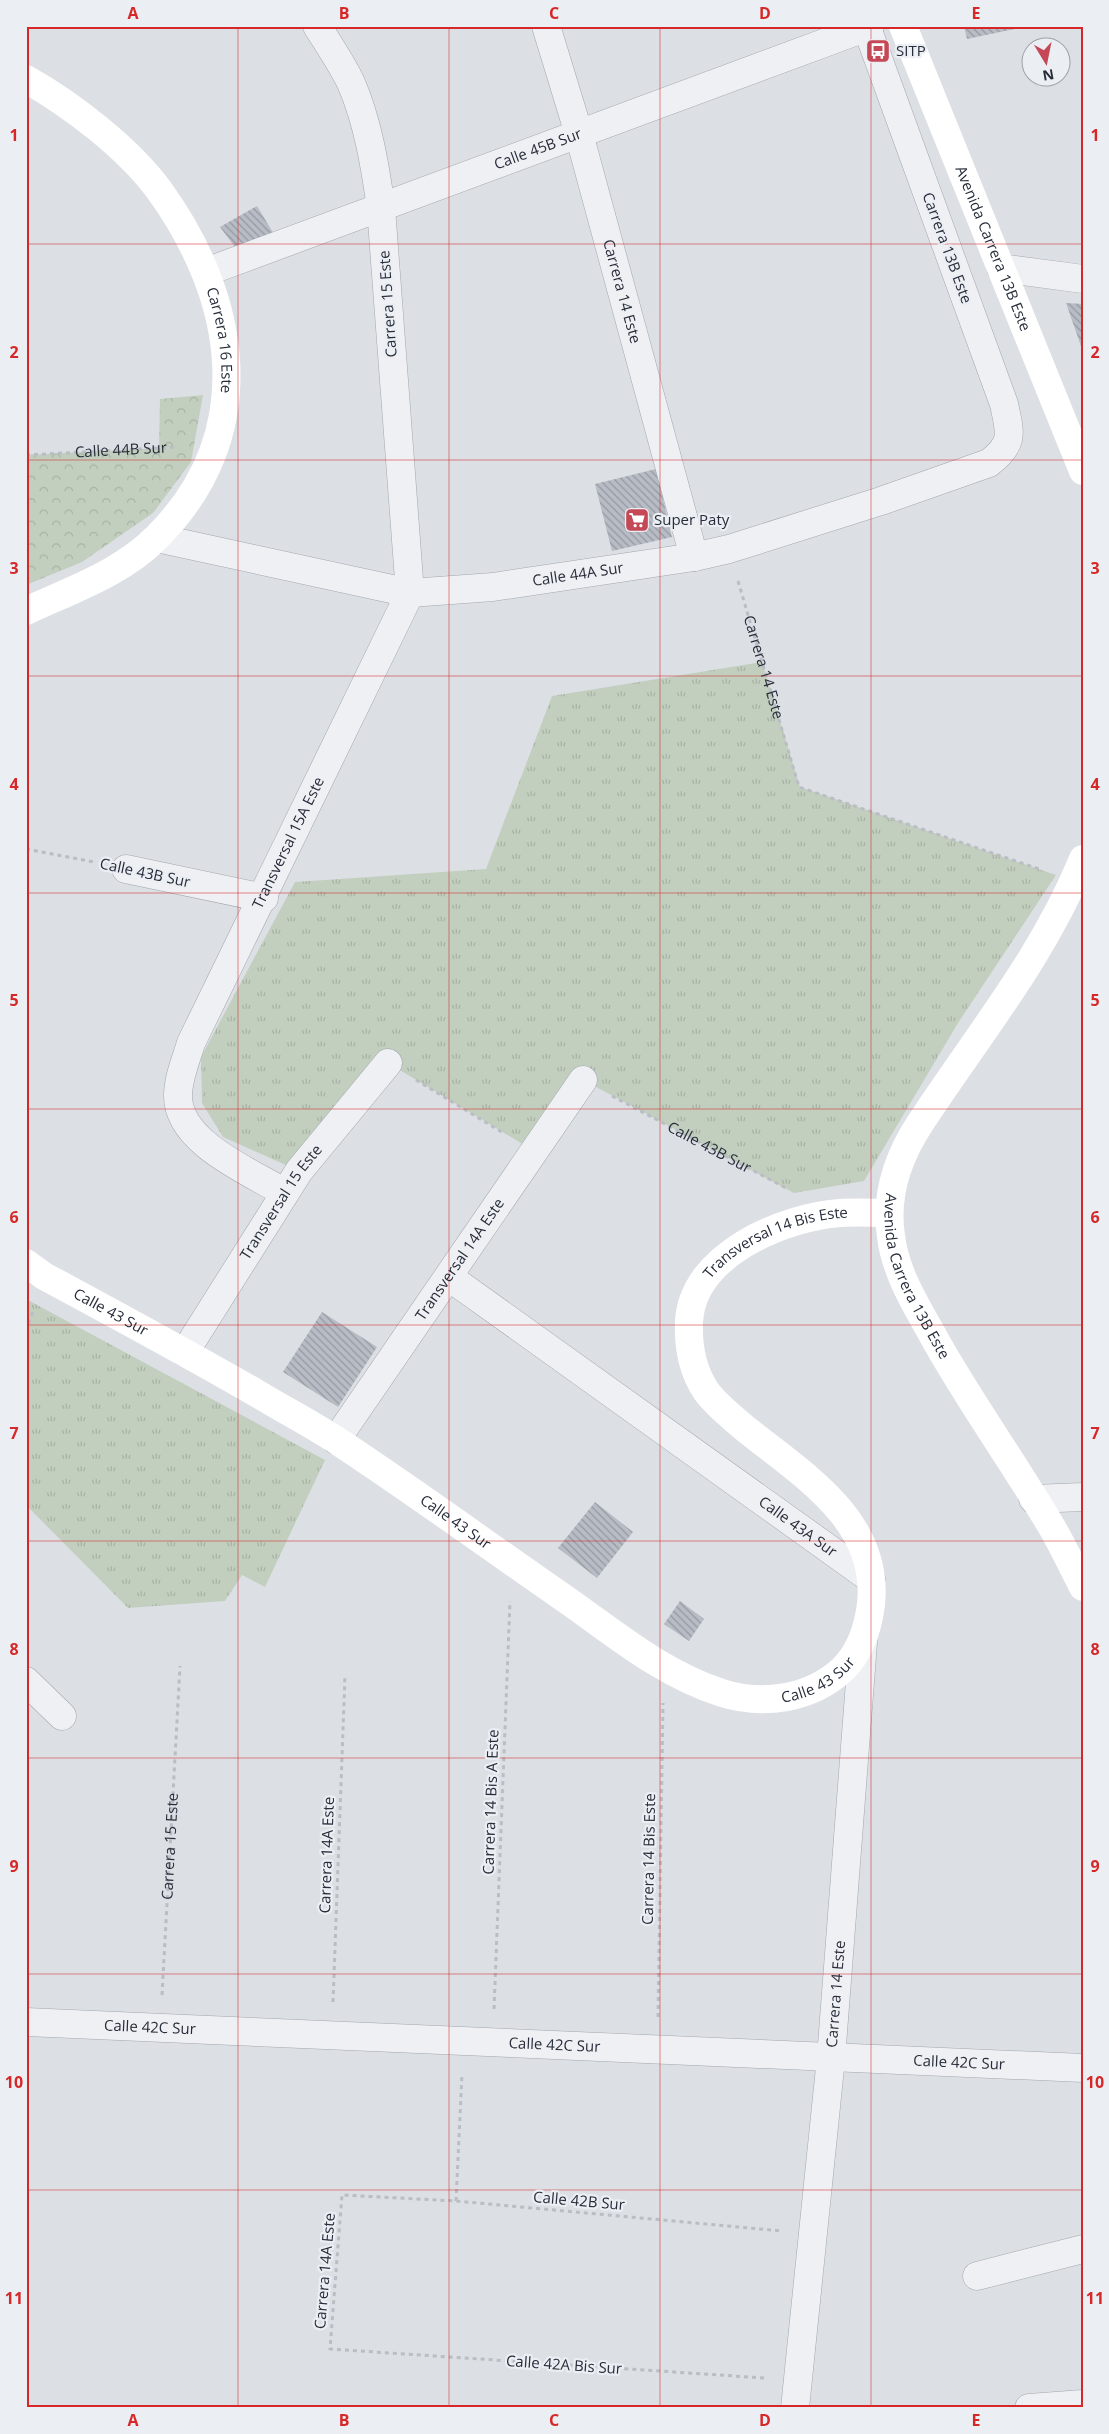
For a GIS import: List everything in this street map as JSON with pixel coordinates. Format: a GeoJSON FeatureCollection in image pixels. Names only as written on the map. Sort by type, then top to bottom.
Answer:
{"type":"FeatureCollection","features":[{"type":"Feature","properties":{"kind":"street","name":"Carrera 15 Este"},"geometry":{"type":"LineString","coordinates":[[317,26],[351,83],[364,119],[374,163],[381,208],[410,594]]}},
{"type":"Feature","properties":{"kind":"street","name":"Carrera 14 Este"},"geometry":{"type":"LineString","coordinates":[[546,26],[579,134],[694,557]]}},
{"type":"Feature","properties":{"kind":"street","name":"Avenida Carrera 13B Este"},"geometry":{"type":"LineString","coordinates":[[903,26],[1083,471]]}},
{"type":"Feature","properties":{"kind":"street","name":"Calle 45B Sur"},"geometry":{"type":"LineString","coordinates":[[206,272],[868,27]]}},
{"type":"Feature","properties":{"kind":"street","name":"Carrera 13B Este"},"geometry":{"type":"LineString","coordinates":[[868,27],[1004,404],[1011,436],[1004,452],[989,463]]}},
{"type":"Feature","properties":{"kind":"street","name":"Carrera 16 Este"},"geometry":{"type":"LineString","coordinates":[[26,79],[95,127],[126,155],[158,189],[181,223],[206,272],[222,325],[228,355],[224,411],[215,446],[195,489],[179,512],[157,538],[133,558],[106,574],[26,611]]}},
{"type":"Feature","properties":{"kind":"street"},"geometry":{"type":"LineString","coordinates":[[1001,268],[1083,279]]}},
{"type":"Feature","properties":{"kind":"street","name":"Calle 44A Sur"},"geometry":{"type":"LineString","coordinates":[[157,538],[410,594],[493,588],[694,557],[729,549],[881,501],[989,463]]}},
{"type":"Feature","properties":{"kind":"street","name":"Transversal 15A Este"},"geometry":{"type":"LineString","coordinates":[[286,1193],[207,1146],[193,1134],[183,1116],[178,1097],[182,1070],[192,1043],[410,594]]}},
{"type":"Feature","properties":{"kind":"street","name":"Calle 43B Sur"},"geometry":{"type":"LineString","coordinates":[[126,868],[264,898]]}},
{"type":"Feature","properties":{"kind":"street","name":"Avenida Carrera 13B Este"},"geometry":{"type":"LineString","coordinates":[[1078,870],[1051,929],[1025,972],[918,1127],[895,1174],[889,1213],[891,1238],[898,1264],[910,1292],[952,1370],[1050,1524],[1083,1587]]}},
{"type":"Feature","properties":{"kind":"street","name":"Transversal 15 Este"},"geometry":{"type":"LineString","coordinates":[[185,1352],[299,1171],[388,1063]]}},
{"type":"Feature","properties":{"kind":"street","name":"Transversal 14A Este"},"geometry":{"type":"LineString","coordinates":[[336,1440],[583,1080]]}},
{"type":"Feature","properties":{"kind":"street","name":"Transversal 14 Bis Este"},"geometry":{"type":"LineString","coordinates":[[690,1312],[702,1281],[722,1261],[745,1244],[770,1230],[837,1213],[889,1213]]}},
{"type":"Feature","properties":{"kind":"street","name":"Calle 43 Sur"},"geometry":{"type":"LineString","coordinates":[[35,1270],[185,1352],[336,1440],[663,1668],[728,1695],[774,1699],[797,1695],[819,1687],[847,1664],[862,1643]]}},
{"type":"Feature","properties":{"kind":"street","name":"Calle 43A Sur"},"geometry":{"type":"LineString","coordinates":[[448,1277],[871,1579]]}},
{"type":"Feature","properties":{"kind":"street","name":"Calle 43A Sur"},"geometry":{"type":"LineString","coordinates":[[690,1312],[688,1344],[696,1372],[708,1393],[728,1414],[829,1496],[848,1520],[864,1545],[871,1579]]}},
{"type":"Feature","properties":{"kind":"street"},"geometry":{"type":"LineString","coordinates":[[1033,1499],[1083,1497]]}},
{"type":"Feature","properties":{"kind":"street","name":"Carrera 14 Este"},"geometry":{"type":"LineString","coordinates":[[795,2408],[831,2058],[862,1643],[869,1618],[871,1579]]}},
{"type":"Feature","properties":{"kind":"street"},"geometry":{"type":"LineString","coordinates":[[26,1681],[62,1716]]}},
{"type":"Feature","properties":{"kind":"street","name":"Calle 42C Sur"},"geometry":{"type":"LineString","coordinates":[[26,2022],[1083,2068]]}},
{"type":"Feature","properties":{"kind":"street"},"geometry":{"type":"LineString","coordinates":[[977,2276],[1083,2249]]}},
{"type":"Feature","properties":{"kind":"street"},"geometry":{"type":"LineString","coordinates":[[1029,2408],[1083,2404]]}},
{"type":"Feature","properties":{"kind":"path","name":"Calle 44B Sur"},"geometry":{"type":"LineString","coordinates":[[26,454],[215,446]]}},
{"type":"Feature","properties":{"kind":"path","name":"Carrera 14 Este"},"geometry":{"type":"LineString","coordinates":[[729,549],[799,787],[1078,870]]}},
{"type":"Feature","properties":{"kind":"path","name":"Calle 43B Sur"},"geometry":{"type":"LineString","coordinates":[[26,849],[126,868]]}},
{"type":"Feature","properties":{"kind":"path"},"geometry":{"type":"LineString","coordinates":[[388,1063],[534,1152]]}},
{"type":"Feature","properties":{"kind":"path","name":"Calle 43B Sur"},"geometry":{"type":"LineString","coordinates":[[583,1080],[837,1213]]}},
{"type":"Feature","properties":{"kind":"path","name":"Carrera 14 Bis A Este"},"geometry":{"type":"LineString","coordinates":[[493,2042],[512,1562]]}},
{"type":"Feature","properties":{"kind":"path","name":"Carrera 15 Este"},"geometry":{"type":"LineString","coordinates":[[160,2028],[180,1666]]}},
{"type":"Feature","properties":{"kind":"path","name":"Carrera 14 Bis Este"},"geometry":{"type":"LineString","coordinates":[[657,2050],[663,1668]]}},
{"type":"Feature","properties":{"kind":"path","name":"Carrera 14A Este"},"geometry":{"type":"LineString","coordinates":[[331,2036],[345,1676]]}},
{"type":"Feature","properties":{"kind":"path"},"geometry":{"type":"LineString","coordinates":[[456,2201],[464,2042]]}},
{"type":"Feature","properties":{"kind":"path","name":"Carrera 14A Este"},"geometry":{"type":"LineString","coordinates":[[330,2349],[342,2195]]}},
{"type":"Feature","properties":{"kind":"path","name":"Calle 42B Sur"},"geometry":{"type":"LineString","coordinates":[[342,2195],[456,2201],[813,2234]]}},
{"type":"Feature","properties":{"kind":"path","name":"Calle 42A Bis Sur"},"geometry":{"type":"LineString","coordinates":[[330,2349],[798,2380]]}},
{"type":"Feature","properties":{"kind":"green space"},"geometry":{"type":"Polygon","coordinates":[[[203,395],[191,462],[153,513],[82,562],[26,585],[26,455],[159,448],[160,399],[203,395]]]}},
{"type":"Feature","properties":{"kind":"green space"},"geometry":{"type":"Polygon","coordinates":[[[762,662],[800,787],[1056,875],[958,1023],[864,1181],[794,1193],[583,1080],[534,1151],[388,1063],[299,1171],[223,1137],[202,1103],[201,1057],[295,882],[486,869],[552,696],[762,662]]]}},
{"type":"Feature","properties":{"kind":"green space"},"geometry":{"type":"Polygon","coordinates":[[[26,1299],[325,1460],[265,1587],[242,1575],[225,1601],[128,1608],[26,1505],[26,1299]]]}},
{"type":"Feature","properties":{"kind":"building"},"geometry":{"type":"Polygon","coordinates":[[[964,26],[1023,26],[1024,27],[967,39],[964,26]]]}},
{"type":"Feature","properties":{"kind":"building"},"geometry":{"type":"Polygon","coordinates":[[[257,206],[275,236],[235,247],[220,227],[257,206]]]}},
{"type":"Feature","properties":{"kind":"building"},"geometry":{"type":"Polygon","coordinates":[[[1066,303],[1083,304],[1083,349],[1082,349],[1066,303]]]}},
{"type":"Feature","properties":{"kind":"building"},"geometry":{"type":"Polygon","coordinates":[[[656,469],[672,537],[612,551],[595,484],[656,469]]]}},
{"type":"Feature","properties":{"kind":"building"},"geometry":{"type":"Polygon","coordinates":[[[322,1312],[377,1347],[338,1407],[283,1372],[322,1312]]]}},
{"type":"Feature","properties":{"kind":"building"},"geometry":{"type":"Polygon","coordinates":[[[595,1502],[633,1532],[597,1578],[558,1548],[595,1502]]]}},
{"type":"Feature","properties":{"kind":"building"},"geometry":{"type":"Polygon","coordinates":[[[680,1601],[704,1619],[689,1641],[664,1624],[680,1601]]]}},
{"type":"Feature","properties":{"kind":"place","name":"SITP"},"geometry":{"type":"Point","coordinates":[878,51]}},
{"type":"Feature","properties":{"kind":"place","name":"Super Paty"},"geometry":{"type":"Point","coordinates":[637,520]}}]}
